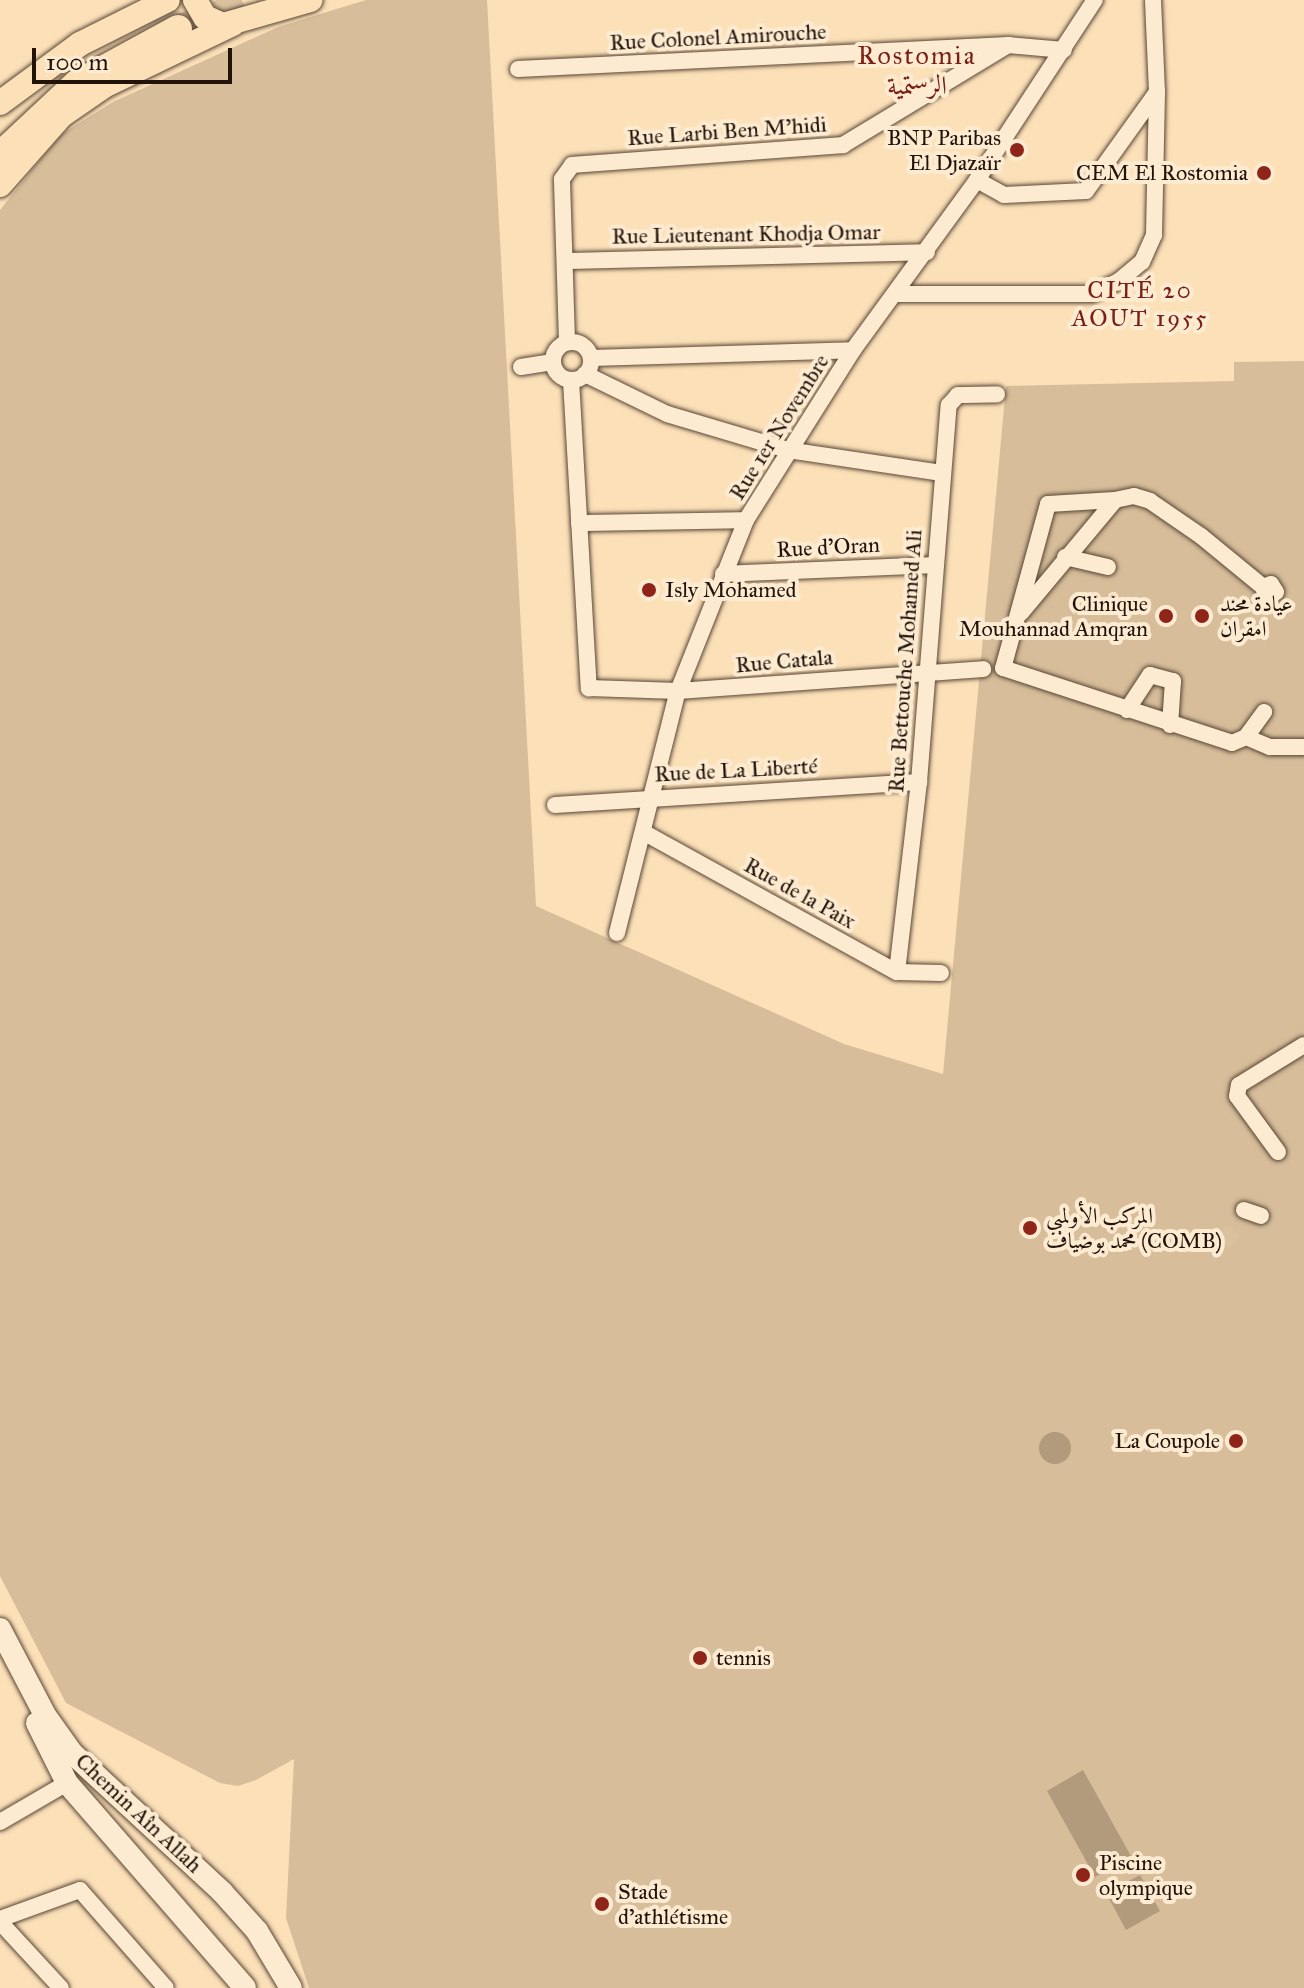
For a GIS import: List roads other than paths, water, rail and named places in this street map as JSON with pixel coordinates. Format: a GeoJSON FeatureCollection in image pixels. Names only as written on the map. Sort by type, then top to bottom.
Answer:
{"type":"FeatureCollection","features":[{"type":"Feature","properties":{"kind":"highway"},"geometry":{"type":"LineString","coordinates":[[0,129],[65,73],[178,11]]}},
{"type":"Feature","properties":{"kind":"highway"},"geometry":{"type":"LineString","coordinates":[[0,156],[77,84],[178,11]]}},
{"type":"Feature","properties":{"kind":"main road"},"geometry":{"type":"LineString","coordinates":[[237,22],[255,0]]}},
{"type":"Feature","properties":{"kind":"main road"},"geometry":{"type":"LineString","coordinates":[[0,185],[62,115],[104,86],[237,22],[310,0]]}},
{"type":"Feature","properties":{"kind":"main road"},"geometry":{"type":"LineString","coordinates":[[0,103],[80,44],[178,11],[213,22],[237,22]]}},
{"type":"Feature","properties":{"kind":"main road","name":"Chemin Aîn Allah"},"geometry":{"type":"LineString","coordinates":[[0,1629],[45,1715],[89,1770],[222,1892],[257,1931],[291,1988]]}},
{"type":"Feature","properties":{"kind":"main road","name":"Chemin Aîn Allah"},"geometry":{"type":"LineString","coordinates":[[0,1650],[67,1783],[245,1988]]}},
{"type":"Feature","properties":{"kind":"main road"},"geometry":{"type":"LineString","coordinates":[[67,1783],[89,1770]]}},
{"type":"Feature","properties":{"kind":"street","name":"Rue 1er Novembre"},"geometry":{"type":"LineString","coordinates":[[617,933],[678,691],[746,520],[853,350],[977,180],[1095,0]]}},
{"type":"Feature","properties":{"kind":"street"},"geometry":{"type":"LineString","coordinates":[[896,294],[1092,294],[1119,281],[1142,262],[1154,235],[1157,92],[1153,0]]}},
{"type":"Feature","properties":{"kind":"street","name":"Rue Colonel Amirouche"},"geometry":{"type":"LineString","coordinates":[[518,69],[1008,45],[1064,50]]}},
{"type":"Feature","properties":{"kind":"street","name":"Rue Larbi Ben M'hidi"},"geometry":{"type":"LineString","coordinates":[[567,261],[562,179],[567,169],[578,163],[843,145],[1008,45]]}},
{"type":"Feature","properties":{"kind":"street"},"geometry":{"type":"LineString","coordinates":[[977,180],[1004,195],[1086,191],[1157,92]]}},
{"type":"Feature","properties":{"kind":"street","name":"Rue Lieutenant Khodja Omar"},"geometry":{"type":"LineString","coordinates":[[567,261],[927,252]]}},
{"type":"Feature","properties":{"kind":"street"},"geometry":{"type":"LineString","coordinates":[[521,367],[553,362],[567,341],[567,261]]}},
{"type":"Feature","properties":{"kind":"street"},"geometry":{"type":"LineString","coordinates":[[567,341],[579,343],[582,370],[579,523],[746,520]]}},
{"type":"Feature","properties":{"kind":"street"},"geometry":{"type":"LineString","coordinates":[[553,362],[562,377],[582,370],[853,350]]}},
{"type":"Feature","properties":{"kind":"street"},"geometry":{"type":"LineString","coordinates":[[582,370],[667,414],[788,450],[856,464],[942,473]]}},
{"type":"Feature","properties":{"kind":"street","name":"Rue Bettouche Mohamed Ali"},"geometry":{"type":"LineString","coordinates":[[897,972],[919,782],[942,473],[953,398],[997,394]]}},
{"type":"Feature","properties":{"kind":"street"},"geometry":{"type":"LineString","coordinates":[[1263,587],[1150,501],[1134,496],[1048,504],[1003,668],[1232,743],[1246,737],[1264,712]]}},
{"type":"Feature","properties":{"kind":"street"},"geometry":{"type":"LineString","coordinates":[[1015,620],[1115,500]]}},
{"type":"Feature","properties":{"kind":"street","name":"Rue Catala"},"geometry":{"type":"LineString","coordinates":[[579,523],[589,688],[678,691],[983,669]]}},
{"type":"Feature","properties":{"kind":"street"},"geometry":{"type":"LineString","coordinates":[[1065,557],[1108,567]]}},
{"type":"Feature","properties":{"kind":"street","name":"Rue d'Oran"},"geometry":{"type":"LineString","coordinates":[[723,574],[934,565]]}},
{"type":"Feature","properties":{"kind":"street"},"geometry":{"type":"LineString","coordinates":[[1127,710],[1150,675],[1173,681],[1170,725]]}},
{"type":"Feature","properties":{"kind":"street"},"geometry":{"type":"LineString","coordinates":[[1246,737],[1270,747],[1304,747]]}},
{"type":"Feature","properties":{"kind":"street","name":"Rue de La Liberté"},"geometry":{"type":"LineString","coordinates":[[555,805],[919,782]]}},
{"type":"Feature","properties":{"kind":"street","name":"Rue de la Paix"},"geometry":{"type":"LineString","coordinates":[[643,832],[897,972],[941,973]]}},
{"type":"Feature","properties":{"kind":"street"},"geometry":{"type":"LineString","coordinates":[[1278,1152],[1237,1096],[1239,1085],[1304,1045]]}},
{"type":"Feature","properties":{"kind":"street"},"geometry":{"type":"LineString","coordinates":[[1244,1210],[1261,1216]]}},
{"type":"Feature","properties":{"kind":"street"},"geometry":{"type":"LineString","coordinates":[[0,1822],[67,1783]]}},
{"type":"Feature","properties":{"kind":"street"},"geometry":{"type":"LineString","coordinates":[[61,1988],[0,1921],[80,1890],[166,1988]]}},
{"type":"Feature","properties":{"kind":"tunnel"},"geometry":{"type":"LineString","coordinates":[[178,29],[258,0]]}},
{"type":"Feature","properties":{"kind":"tunnel"},"geometry":{"type":"LineString","coordinates":[[1224,1243],[1236,1226]]}},
{"type":"Feature","properties":{"kind":"place","name":"BNP Paribas El Djazaïr"},"geometry":{"type":"Point","coordinates":[1017,150]}},
{"type":"Feature","properties":{"kind":"place","name":"CEM El Rostomia"},"geometry":{"type":"Point","coordinates":[1264,173]}},
{"type":"Feature","properties":{"kind":"place","name":"Isly Mohamed"},"geometry":{"type":"Point","coordinates":[649,590]}},
{"type":"Feature","properties":{"kind":"place","name":"Clinique Mouhannad Amqran"},"geometry":{"type":"Point","coordinates":[1166,616]}},
{"type":"Feature","properties":{"kind":"place","name":"عيادة محند امقران"},"geometry":{"type":"Point","coordinates":[1202,616]}},
{"type":"Feature","properties":{"kind":"place","name":"المركب الأولمبي محمد بوضياف (COMB)"},"geometry":{"type":"Point","coordinates":[1030,1228]}},
{"type":"Feature","properties":{"kind":"place","name":"La Coupole"},"geometry":{"type":"Point","coordinates":[1236,1441]}},
{"type":"Feature","properties":{"kind":"place","name":"tennis"},"geometry":{"type":"Point","coordinates":[700,1658]}},
{"type":"Feature","properties":{"kind":"place","name":"Piscine olympique"},"geometry":{"type":"Point","coordinates":[1083,1875]}},
{"type":"Feature","properties":{"kind":"place","name":"Stade d’athlétisme"},"geometry":{"type":"Point","coordinates":[602,1904]}},
{"type":"Feature","properties":{"kind":"district","name":"Rostomia الرستمية"},"geometry":{"type":"Point","coordinates":[917,71]}},
{"type":"Feature","properties":{"kind":"district","name":"CITÉ 20 AOUT 1955"},"geometry":{"type":"Point","coordinates":[1140,305]}}]}
